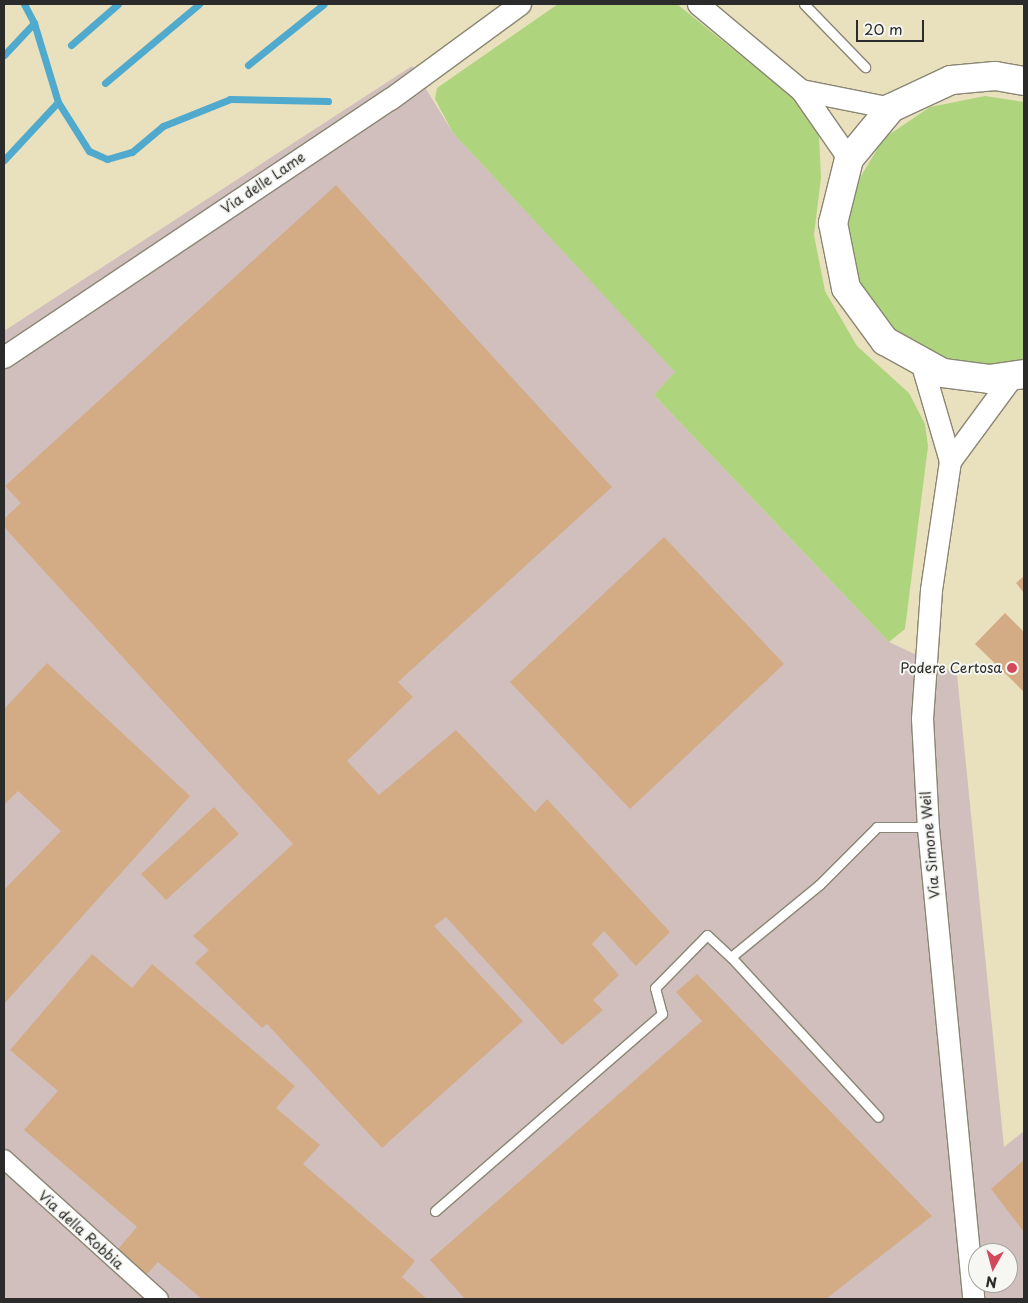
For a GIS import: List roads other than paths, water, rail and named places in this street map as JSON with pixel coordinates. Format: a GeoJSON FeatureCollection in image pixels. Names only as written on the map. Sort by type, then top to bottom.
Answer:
{"type":"FeatureCollection","features":[{"type":"Feature","properties":{"kind":"main road"},"geometry":{"type":"LineString","coordinates":[[1018,376],[966,378],[922,365],[879,336],[846,288],[833,223],[849,159],[891,108],[950,80],[994,76],[1024,81]]}},
{"type":"Feature","properties":{"kind":"street","name":"Via delle Lame"},"geometry":{"type":"LineString","coordinates":[[4,357],[390,99],[520,4]]}},
{"type":"Feature","properties":{"kind":"street"},"geometry":{"type":"LineString","coordinates":[[698,4],[801,90],[849,159]]}},
{"type":"Feature","properties":{"kind":"street"},"geometry":{"type":"LineString","coordinates":[[801,90],[891,108]]}},
{"type":"Feature","properties":{"kind":"street","name":"Via Simone Weil"},"geometry":{"type":"LineString","coordinates":[[922,365],[950,461],[925,654],[922,718],[928,828],[973,1299]]}},
{"type":"Feature","properties":{"kind":"street","name":"Via Simone Weil"},"geometry":{"type":"LineString","coordinates":[[950,461],[1018,376]]}},
{"type":"Feature","properties":{"kind":"street","name":"Via della Robbia"},"geometry":{"type":"LineString","coordinates":[[4,1159],[159,1299]]}},
{"type":"Feature","properties":{"kind":"lane"},"geometry":{"type":"LineString","coordinates":[[804,4],[865,67]]}},
{"type":"Feature","properties":{"kind":"lane"},"geometry":{"type":"LineString","coordinates":[[732,957],[819,885],[876,827],[928,828]]}},
{"type":"Feature","properties":{"kind":"lane"},"geometry":{"type":"LineString","coordinates":[[435,1210],[662,1014],[655,988],[707,935],[732,957],[878,1117]]}},
{"type":"Feature","properties":{"kind":"waterway"},"geometry":{"type":"LineString","coordinates":[[24,4],[34,23],[58,102],[89,151],[107,159],[132,152],[163,126],[230,99],[328,101]]}},
{"type":"Feature","properties":{"kind":"waterway"},"geometry":{"type":"LineString","coordinates":[[71,45],[118,4]]}},
{"type":"Feature","properties":{"kind":"waterway"},"geometry":{"type":"LineString","coordinates":[[105,83],[199,4]]}},
{"type":"Feature","properties":{"kind":"waterway"},"geometry":{"type":"LineString","coordinates":[[248,65],[324,4]]}},
{"type":"Feature","properties":{"kind":"waterway"},"geometry":{"type":"LineString","coordinates":[[4,55],[34,23]]}},
{"type":"Feature","properties":{"kind":"waterway"},"geometry":{"type":"LineString","coordinates":[[4,160],[58,102]]}},
{"type":"Feature","properties":{"kind":"place","name":"Podere Certosa"},"geometry":{"type":"Point","coordinates":[1012,668]}}]}
